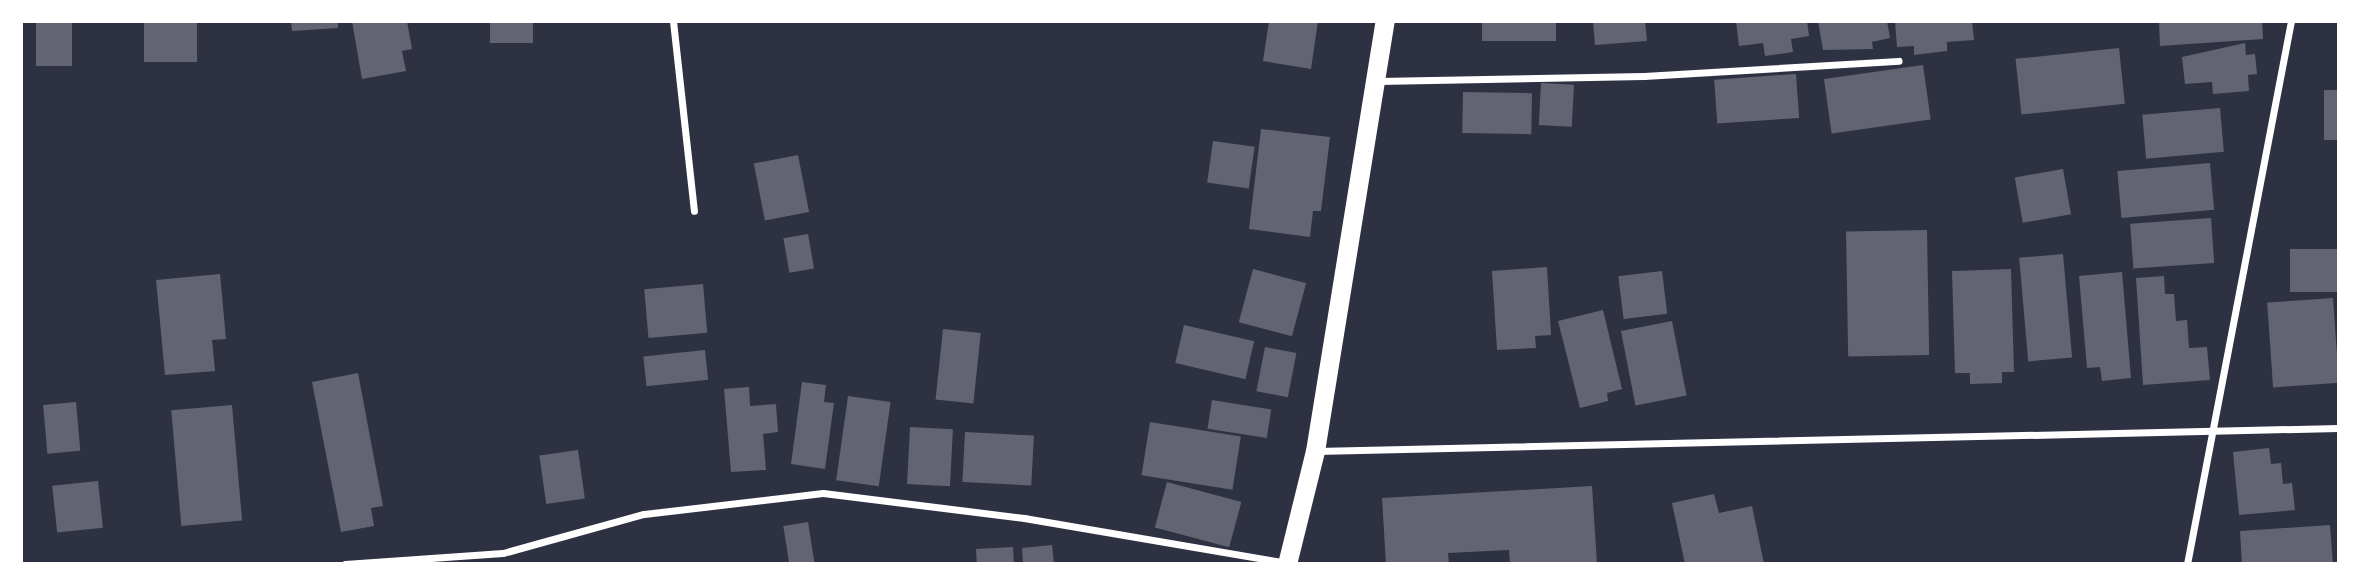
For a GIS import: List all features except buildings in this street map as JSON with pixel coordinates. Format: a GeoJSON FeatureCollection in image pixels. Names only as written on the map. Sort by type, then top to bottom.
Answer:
{"type":"FeatureCollection","features":[{"type":"Feature","properties":{"kind":"highway"},"geometry":{"type":"LineString","coordinates":[[1287,564],[1315,451],[1385,21]]}},
{"type":"Feature","properties":{"kind":"street"},"geometry":{"type":"LineString","coordinates":[[673,21],[694,211]]}},
{"type":"Feature","properties":{"kind":"street"},"geometry":{"type":"LineString","coordinates":[[2187,564],[2291,21]]}},
{"type":"Feature","properties":{"kind":"street"},"geometry":{"type":"LineString","coordinates":[[1375,81],[1644,76],[1899,61]]}},
{"type":"Feature","properties":{"kind":"street"},"geometry":{"type":"LineString","coordinates":[[1315,451],[2212,435],[2339,428]]}},
{"type":"Feature","properties":{"kind":"street"},"geometry":{"type":"LineString","coordinates":[[345,564],[503,553],[644,514],[823,493],[1024,518],[1287,564]]}}]}
